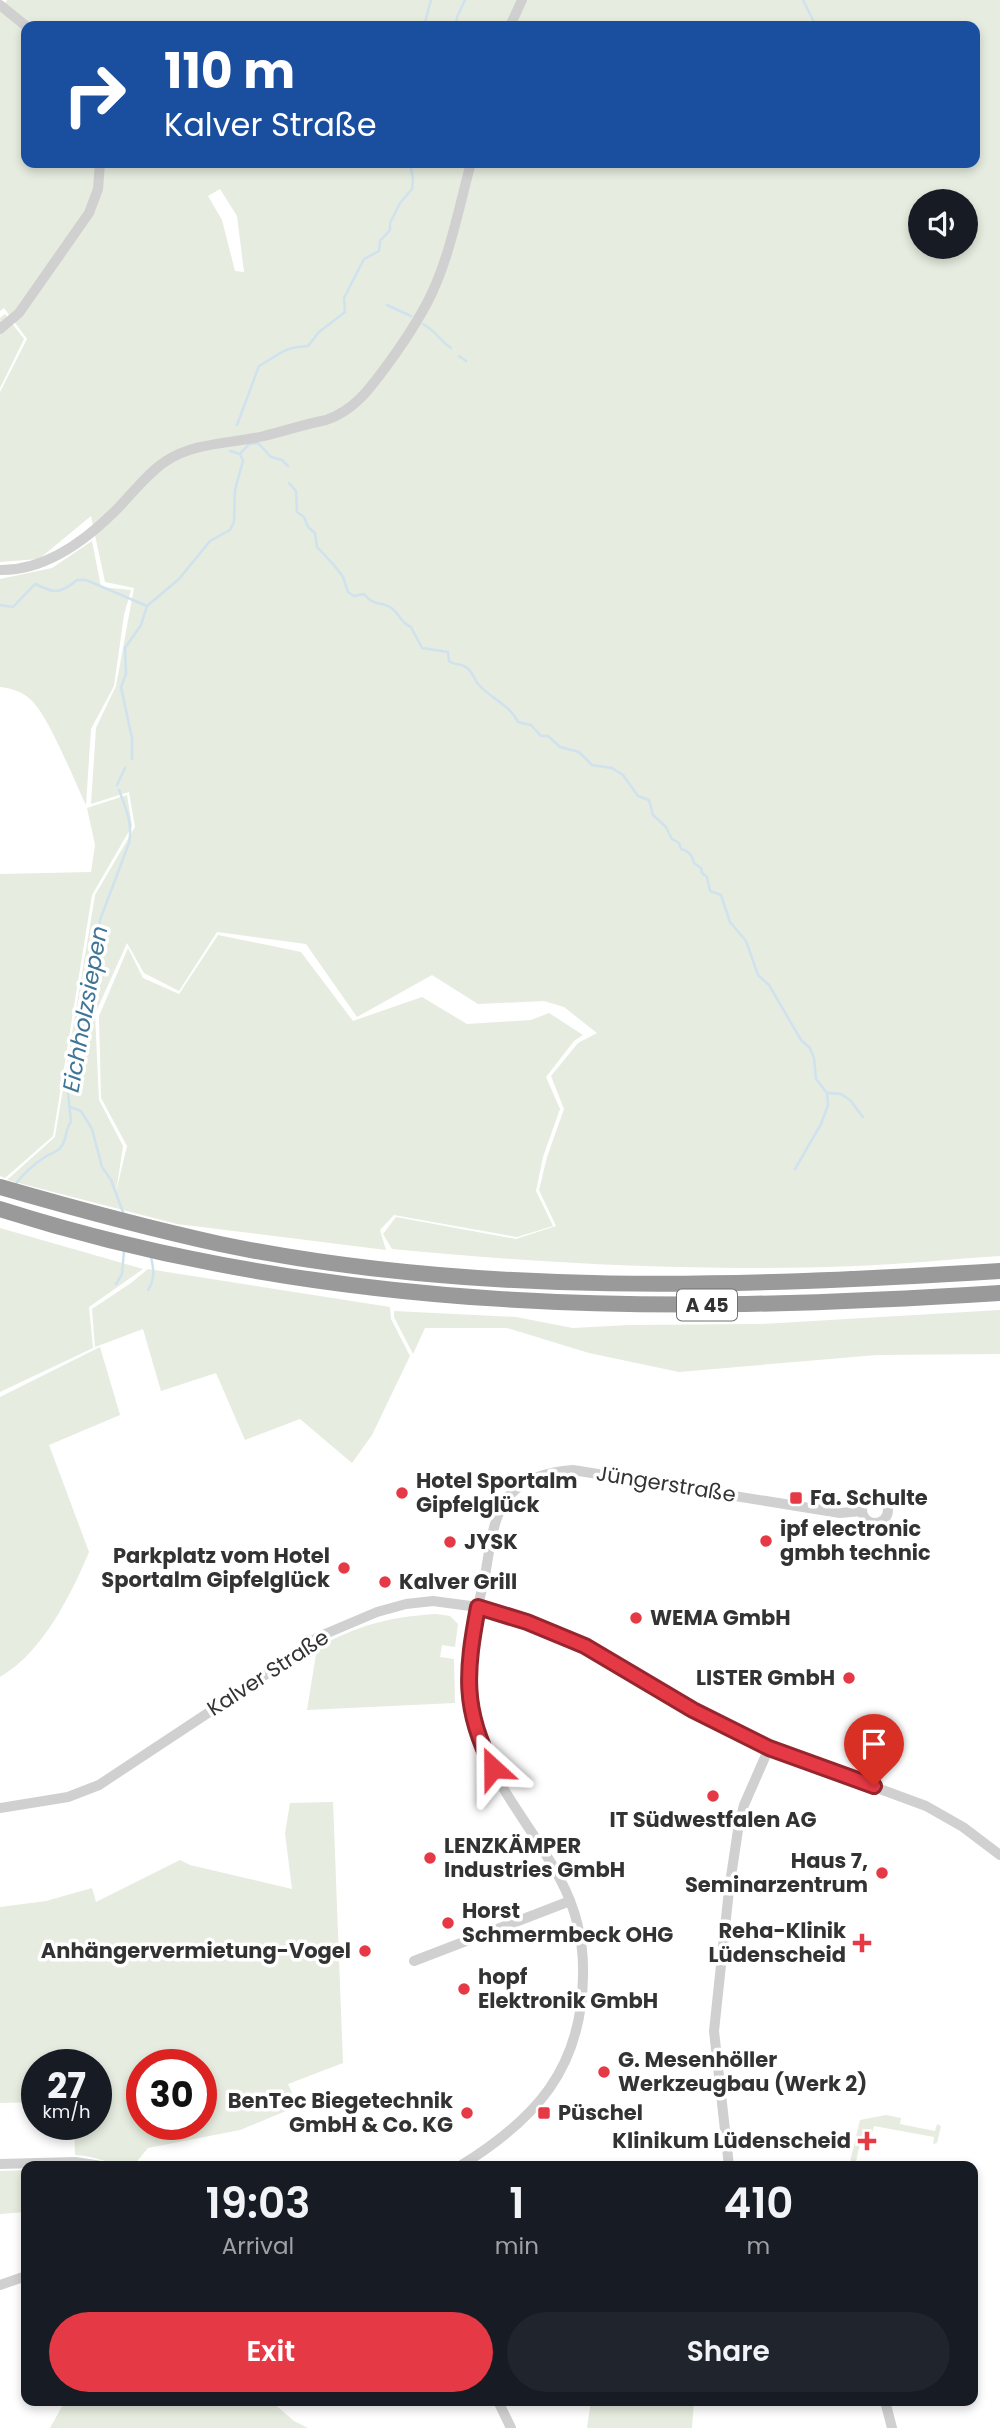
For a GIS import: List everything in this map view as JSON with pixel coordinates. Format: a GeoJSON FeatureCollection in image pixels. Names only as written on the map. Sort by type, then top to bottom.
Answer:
{"type":"FeatureCollection","features":[{"type":"Feature","properties":{"kind":"highway","name":"A 45"},"geometry":{"type":"LineString","coordinates":[[0,1186],[85,1212],[221,1244],[315,1260],[417,1272],[634,1283],[750,1283],[1000,1271]]}},
{"type":"Feature","properties":{"kind":"highway","name":"A 45"},"geometry":{"type":"LineString","coordinates":[[0,1209],[77,1233],[193,1260],[315,1282],[505,1301],[641,1305],[786,1304],[1000,1293]]}},
{"type":"Feature","properties":{"kind":"street"},"geometry":{"type":"LineString","coordinates":[[512,21],[522,0]]}},
{"type":"Feature","properties":{"kind":"street"},"geometry":{"type":"LineString","coordinates":[[0,5],[21,22]]}},
{"type":"Feature","properties":{"kind":"street"},"geometry":{"type":"LineString","coordinates":[[0,329],[19,313],[89,213],[98,189],[100,168]]}},
{"type":"Feature","properties":{"kind":"street"},"geometry":{"type":"LineString","coordinates":[[0,570],[29,567],[54,558],[75,545],[99,528],[165,461],[192,447],[265,436],[326,420],[336,417],[358,401],[368,392],[395,355],[427,304],[448,250],[470,168]]}},
{"type":"Feature","properties":{"kind":"street","name":"Jüngerstraße"},"geometry":{"type":"LineString","coordinates":[[468,2161],[506,2136],[536,2107],[556,2080],[575,2038],[582,2009],[581,1941],[570,1901],[547,1857],[501,1783],[479,1738],[469,1701],[469,1656],[494,1526],[505,1501],[523,1484],[550,1472],[573,1470],[840,1513],[862,1511]]}},
{"type":"Feature","properties":{"kind":"street","name":"Kalver Straße"},"geometry":{"type":"LineString","coordinates":[[0,1808],[68,1797],[99,1785],[318,1637],[358,1618],[416,1602],[433,1601],[478,1607],[527,1622],[585,1646],[693,1710],[769,1748],[916,1801],[962,1827],[1000,1855]]}},
{"type":"Feature","properties":{"kind":"street"},"geometry":{"type":"LineString","coordinates":[[728,2161],[714,2031],[738,1830],[744,1805],[769,1748]]}},
{"type":"Feature","properties":{"kind":"street"},"geometry":{"type":"LineString","coordinates":[[414,1961],[570,1901]]}},
{"type":"Feature","properties":{"kind":"street"},"geometry":{"type":"LineString","coordinates":[[0,2164],[21,2163]]}},
{"type":"Feature","properties":{"kind":"street"},"geometry":{"type":"LineString","coordinates":[[0,2285],[21,2278]]}},
{"type":"Feature","properties":{"kind":"street"},"geometry":{"type":"LineString","coordinates":[[500,2406],[510,2425]]}},
{"type":"Feature","properties":{"kind":"street"},"geometry":{"type":"LineString","coordinates":[[887,2406],[892,2428]]}},
{"type":"Feature","properties":{"kind":"shaded area"},"geometry":{"type":"Polygon","coordinates":[[[7,0],[1000,0],[1000,1256],[857,1266],[741,1268],[566,1263],[392,1249],[383,1234],[396,1217],[516,1239],[556,1226],[539,1190],[564,1109],[551,1076],[578,1043],[597,1033],[564,1007],[544,1001],[478,1004],[432,975],[357,1017],[306,944],[217,932],[179,991],[144,973],[127,943],[95,1014],[99,1100],[123,1146],[116,1192],[127,1146],[101,1098],[99,1016],[128,948],[143,978],[179,994],[218,935],[301,952],[353,1021],[422,997],[467,1024],[531,1020],[549,1013],[583,1035],[574,1041],[546,1077],[560,1109],[543,1157],[536,1191],[553,1226],[517,1237],[394,1215],[380,1230],[386,1250],[177,1224],[7,1180],[55,1137],[95,895],[135,827],[129,792],[91,804],[96,728],[116,686],[134,588],[105,582],[91,516],[39,559],[0,562],[0,392],[27,339],[4,308],[0,311],[0,12],[7,0]],[[220,189],[208,196],[222,220],[235,271],[244,272],[237,216],[220,189]]]}},
{"type":"Feature","properties":{"kind":"shaded area"},"geometry":{"type":"Polygon","coordinates":[[[5,314],[24,339],[0,388],[0,318],[5,314]]]}},
{"type":"Feature","properties":{"kind":"shaded area"},"geometry":{"type":"Polygon","coordinates":[[[92,541],[101,587],[131,590],[124,615],[114,686],[91,729],[86,805],[45,718],[37,707],[19,692],[0,687],[0,579],[52,568],[92,541]]]}},
{"type":"Feature","properties":{"kind":"shaded area"},"geometry":{"type":"Polygon","coordinates":[[[127,795],[132,826],[92,895],[53,1136],[5,1178],[0,1176],[0,874],[91,872],[95,845],[87,808],[127,795]]]}},
{"type":"Feature","properties":{"kind":"shaded area"},"geometry":{"type":"Polygon","coordinates":[[[0,1228],[143,1269],[89,1307],[93,1348],[0,1392],[0,1228]]]}},
{"type":"Feature","properties":{"kind":"shaded area"},"geometry":{"type":"Polygon","coordinates":[[[148,1269],[390,1307],[391,1319],[410,1356],[372,1435],[352,1463],[300,1419],[245,1440],[216,1373],[161,1391],[143,1329],[95,1347],[92,1309],[148,1269]]]}},
{"type":"Feature","properties":{"kind":"shaded area"},"geometry":{"type":"Polygon","coordinates":[[[1000,1310],[1000,1354],[877,1355],[679,1372],[589,1353],[507,1328],[425,1328],[413,1354],[394,1317],[394,1311],[516,1317],[573,1328],[760,1324],[1000,1310]]]}},
{"type":"Feature","properties":{"kind":"shaded area"},"geometry":{"type":"Polygon","coordinates":[[[100,1347],[120,1415],[49,1445],[89,1552],[54,1622],[29,1653],[0,1677],[0,1397],[100,1347]]]}},
{"type":"Feature","properties":{"kind":"shaded area"},"geometry":{"type":"Polygon","coordinates":[[[436,1614],[450,1616],[458,1624],[455,1647],[442,1645],[440,1657],[454,1659],[455,1703],[307,1710],[317,1648],[346,1633],[374,1624],[403,1617],[436,1614]]]}},
{"type":"Feature","properties":{"kind":"shaded area"},"geometry":{"type":"Polygon","coordinates":[[[333,1802],[343,2063],[288,2084],[298,2106],[240,2130],[217,2134],[217,2049],[126,2049],[126,2140],[189,2140],[148,2148],[137,2161],[104,2161],[75,2155],[74,2140],[112,2140],[112,2049],[21,2049],[21,2102],[0,2103],[0,1907],[46,1901],[92,1888],[96,1902],[180,1860],[190,1865],[292,1889],[285,1833],[290,1803],[333,1802]]]}},
{"type":"Feature","properties":{"kind":"shaded area"},"geometry":{"type":"Polygon","coordinates":[[[886,2115],[901,2118],[900,2124],[935,2131],[937,2124],[941,2126],[937,2143],[933,2144],[934,2137],[874,2126],[868,2136],[862,2135],[856,2161],[850,2161],[860,2120],[886,2115]]]}},
{"type":"Feature","properties":{"kind":"shaded area"},"geometry":{"type":"Polygon","coordinates":[[[21,2170],[21,2212],[0,2214],[0,2171],[21,2170]]]}},
{"type":"Feature","properties":{"kind":"shaded area"},"geometry":{"type":"Polygon","coordinates":[[[62,2406],[277,2406],[294,2421],[308,2428],[50,2428],[62,2406]]]}},
{"type":"Feature","properties":{"kind":"shaded area"},"geometry":{"type":"Polygon","coordinates":[[[590,2406],[694,2406],[692,2428],[587,2428],[590,2406]]]}},
{"type":"Feature","properties":{"kind":"waterway"},"geometry":{"type":"LineString","coordinates":[[425,21],[431,0]]}},
{"type":"Feature","properties":{"kind":"waterway","name":"Eichholzsiepen"},"geometry":{"type":"LineString","coordinates":[[457,21],[465,0]]}},
{"type":"Feature","properties":{"kind":"waterway"},"geometry":{"type":"LineString","coordinates":[[803,0],[814,21]]}},
{"type":"Feature","properties":{"kind":"waterway","name":"Eichholzsiepen"},"geometry":{"type":"LineString","coordinates":[[237,425],[259,366],[287,350],[308,346],[319,332],[345,312],[344,298],[364,259],[379,251],[380,241],[390,230],[390,223],[400,203],[412,189],[411,168]]}},
{"type":"Feature","properties":{"kind":"waterway"},"geometry":{"type":"LineString","coordinates":[[387,305],[411,316]]}},
{"type":"Feature","properties":{"kind":"waterway"},"geometry":{"type":"LineString","coordinates":[[423,324],[451,348]]}},
{"type":"Feature","properties":{"kind":"waterway"},"geometry":{"type":"LineString","coordinates":[[459,356],[466,361]]}},
{"type":"Feature","properties":{"kind":"waterway"},"geometry":{"type":"LineString","coordinates":[[240,454],[249,444],[258,443],[271,457],[282,460],[288,466]]}},
{"type":"Feature","properties":{"kind":"waterway","name":"Eichholzsiepen"},"geometry":{"type":"LineString","coordinates":[[132,759],[132,738],[121,687],[126,674],[125,648],[141,625],[147,606],[179,579],[210,541],[230,530],[234,522],[235,490],[243,461],[240,454],[230,451]]}},
{"type":"Feature","properties":{"kind":"waterway"},"geometry":{"type":"LineString","coordinates":[[289,483],[296,491],[297,512],[315,533],[317,547],[343,577],[348,592],[354,596],[364,594],[372,601],[393,609],[404,623],[411,627],[422,648],[448,652],[449,661],[469,670],[478,684],[510,711],[518,722],[531,725],[541,736],[548,736],[560,747],[579,752],[592,765],[612,768],[623,775],[638,796],[649,800],[653,815],[701,868],[707,877],[710,891],[721,895],[730,922],[746,941],[758,975],[769,985],[801,1040],[810,1048],[816,1079],[827,1093],[828,1105],[821,1124],[795,1169]]}},
{"type":"Feature","properties":{"kind":"waterway"},"geometry":{"type":"LineString","coordinates":[[0,605],[13,607],[35,584],[56,591],[77,580],[86,580],[147,606]]}},
{"type":"Feature","properties":{"kind":"waterway","name":"Eichholzsiepen"},"geometry":{"type":"LineString","coordinates":[[117,785],[125,768]]}},
{"type":"Feature","properties":{"kind":"waterway","name":"Eichholzsiepen"},"geometry":{"type":"LineString","coordinates":[[15,1185],[33,1166],[60,1148],[71,1122],[68,1092],[76,1060],[75,1046],[92,990],[100,920],[129,843],[129,822],[119,790]]}},
{"type":"Feature","properties":{"kind":"waterway"},"geometry":{"type":"LineString","coordinates":[[828,1093],[841,1094],[850,1100],[863,1117]]}},
{"type":"Feature","properties":{"kind":"waterway"},"geometry":{"type":"LineString","coordinates":[[70,1107],[81,1111],[92,1129],[102,1167],[111,1180],[124,1215]]}},
{"type":"Feature","properties":{"kind":"waterway"},"geometry":{"type":"LineString","coordinates":[[116,1284],[122,1274],[124,1251]]}},
{"type":"Feature","properties":{"kind":"waterway"},"geometry":{"type":"LineString","coordinates":[[148,1290],[153,1274],[151,1257]]}},
{"type":"Feature","properties":{"kind":"place","name":"Hotel Sportalm Gipfelglück"},"geometry":{"type":"Point","coordinates":[402,1493]}},
{"type":"Feature","properties":{"kind":"place","name":"Fa. Schulte"},"geometry":{"type":"Point","coordinates":[796,1498]}},
{"type":"Feature","properties":{"kind":"place","name":"ipf electronic gmbh technic"},"geometry":{"type":"Point","coordinates":[766,1541]}},
{"type":"Feature","properties":{"kind":"place","name":"JYSK"},"geometry":{"type":"Point","coordinates":[450,1542]}},
{"type":"Feature","properties":{"kind":"place","name":"Parkplatz vom Hotel Sportalm Gipfelglück"},"geometry":{"type":"Point","coordinates":[344,1568]}},
{"type":"Feature","properties":{"kind":"place","name":"Kalver Grill"},"geometry":{"type":"Point","coordinates":[385,1582]}},
{"type":"Feature","properties":{"kind":"place","name":"WEMA GmbH"},"geometry":{"type":"Point","coordinates":[636,1618]}},
{"type":"Feature","properties":{"kind":"place","name":"LISTER GmbH"},"geometry":{"type":"Point","coordinates":[849,1678]}},
{"type":"Feature","properties":{"kind":"place","name":"IT Südwestfalen AG"},"geometry":{"type":"Point","coordinates":[713,1796]}},
{"type":"Feature","properties":{"kind":"place","name":"LENZKÄMPER Industries GmbH"},"geometry":{"type":"Point","coordinates":[430,1858]}},
{"type":"Feature","properties":{"kind":"place","name":"Haus 7, Seminarzentrum"},"geometry":{"type":"Point","coordinates":[882,1873]}},
{"type":"Feature","properties":{"kind":"place","name":"Horst Schmermbeck OHG"},"geometry":{"type":"Point","coordinates":[448,1923]}},
{"type":"Feature","properties":{"kind":"place","name":"Reha-Klinik Lüdenscheid"},"geometry":{"type":"Point","coordinates":[862,1943]}},
{"type":"Feature","properties":{"kind":"place","name":"Anhängervermietung-Vogel"},"geometry":{"type":"Point","coordinates":[365,1951]}},
{"type":"Feature","properties":{"kind":"place","name":"hopf Elektronik GmbH"},"geometry":{"type":"Point","coordinates":[464,1989]}},
{"type":"Feature","properties":{"kind":"place","name":"G. Mesenhöller Werkzeugbau (Werk 2)"},"geometry":{"type":"Point","coordinates":[604,2072]}},
{"type":"Feature","properties":{"kind":"place","name":"BenTec Biegetechnik GmbH & Co. KG"},"geometry":{"type":"Point","coordinates":[467,2113]}},
{"type":"Feature","properties":{"kind":"place","name":"Püschel"},"geometry":{"type":"Point","coordinates":[544,2113]}},
{"type":"Feature","properties":{"kind":"place","name":"Klinikum Lüdenscheid"},"geometry":{"type":"Point","coordinates":[867,2141]}},
{"type":"Feature","properties":{"kind":"route"},"geometry":{"type":"LineString","coordinates":[[493,1768],[479,1738],[469,1701],[469,1656],[478,1607],[527,1622],[585,1646],[693,1710],[769,1748],[874,1786]]}}]}
